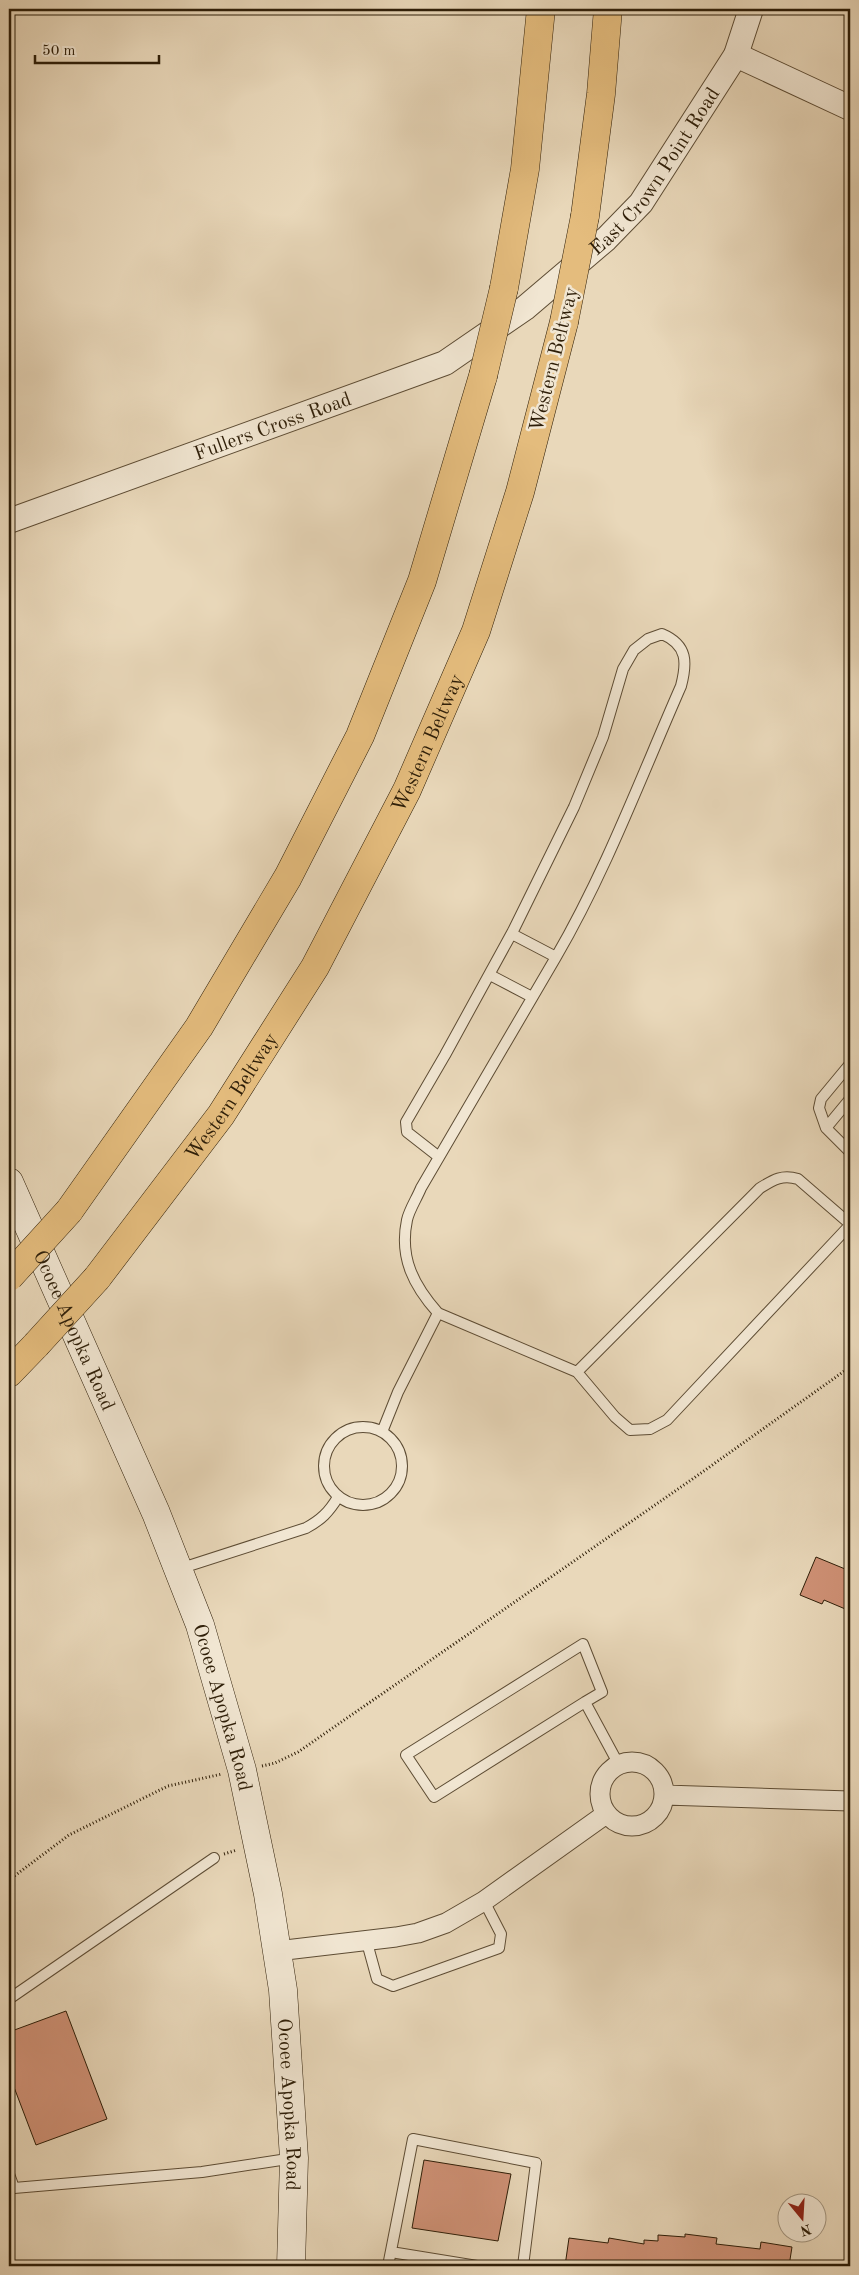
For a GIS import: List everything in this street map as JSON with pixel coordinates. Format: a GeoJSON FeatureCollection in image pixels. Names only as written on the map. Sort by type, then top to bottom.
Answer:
{"type":"FeatureCollection","features":[{"type":"Feature","properties":{"kind":"highway"},"geometry":{"type":"LineString","coordinates":[[9,1277],[69,1211],[199,1026],[288,878],[360,736],[422,580],[483,376],[504,288],[525,169],[541,9]]}},
{"type":"Feature","properties":{"kind":"highway","name":"Western Beltway"},"geometry":{"type":"LineString","coordinates":[[9,1373],[97,1278],[231,1098],[314,967],[407,790],[476,631],[520,492],[564,322],[585,216],[601,94],[608,9]]}},
{"type":"Feature","properties":{"kind":"main road","name":"Ocoee Apopka Road"},"geometry":{"type":"LineString","coordinates":[[9,1182],[152,1504],[200,1625],[242,1770],[259,1842],[283,1990],[294,2158],[291,2266]]}},
{"type":"Feature","properties":{"kind":"street","name":"East Crown Point Road"},"geometry":{"type":"LineString","coordinates":[[525,308],[606,239],[641,203],[736,55],[751,9]]}},
{"type":"Feature","properties":{"kind":"street"},"geometry":{"type":"LineString","coordinates":[[736,55],[850,108]]}},
{"type":"Feature","properties":{"kind":"street","name":"Fullers Cross Road"},"geometry":{"type":"LineString","coordinates":[[9,521],[445,363],[525,308]]}},
{"type":"Feature","properties":{"kind":"street"},"geometry":{"type":"LineString","coordinates":[[634,1761],[645,1764],[655,1770],[662,1780],[664,1795],[660,1812],[652,1820],[643,1825],[623,1825],[606,1814],[600,1800],[600,1785],[605,1776],[619,1765],[634,1761]]}},
{"type":"Feature","properties":{"kind":"street"},"geometry":{"type":"LineString","coordinates":[[664,1795],[850,1801]]}},
{"type":"Feature","properties":{"kind":"street"},"geometry":{"type":"LineString","coordinates":[[277,1951],[418,1933],[446,1923],[484,1901],[606,1814]]}},
{"type":"Feature","properties":{"kind":"lane"},"geometry":{"type":"LineString","coordinates":[[439,1157],[407,1132],[406,1122],[512,934],[578,798],[603,737],[623,669],[634,650],[648,639],[662,634],[673,639],[683,653],[686,667],[681,686],[577,921],[421,1188],[407,1219],[405,1248],[411,1274],[417,1287],[438,1313],[578,1372],[614,1417],[630,1430],[650,1429],[667,1420],[850,1225],[798,1179],[787,1176],[776,1178],[760,1188],[578,1372]]}},
{"type":"Feature","properties":{"kind":"lane"},"geometry":{"type":"LineString","coordinates":[[512,934],[556,957]]}},
{"type":"Feature","properties":{"kind":"lane"},"geometry":{"type":"LineString","coordinates":[[490,975],[532,997]]}},
{"type":"Feature","properties":{"kind":"lane"},"geometry":{"type":"LineString","coordinates":[[850,1064],[821,1099],[819,1108],[826,1128],[850,1152]]}},
{"type":"Feature","properties":{"kind":"lane"},"geometry":{"type":"LineString","coordinates":[[826,1128],[850,1099]]}},
{"type":"Feature","properties":{"kind":"lane"},"geometry":{"type":"LineString","coordinates":[[382,1432],[398,1392],[438,1313]]}},
{"type":"Feature","properties":{"kind":"lane"},"geometry":{"type":"LineString","coordinates":[[361,1427],[382,1432],[394,1442],[402,1465],[400,1477],[395,1488],[386,1497],[374,1503],[350,1504],[338,1497],[329,1486],[324,1471],[324,1458],[329,1446],[338,1436],[349,1430],[361,1427]]}},
{"type":"Feature","properties":{"kind":"lane"},"geometry":{"type":"LineString","coordinates":[[178,1570],[306,1528],[318,1522],[330,1511],[338,1497]]}},
{"type":"Feature","properties":{"kind":"lane"},"geometry":{"type":"LineString","coordinates":[[583,1644],[602,1692],[585,1702],[434,1797],[406,1755],[583,1644]]}},
{"type":"Feature","properties":{"kind":"lane"},"geometry":{"type":"LineString","coordinates":[[585,1702],[619,1765]]}},
{"type":"Feature","properties":{"kind":"lane"},"geometry":{"type":"LineString","coordinates":[[9,1998],[214,1858]]}},
{"type":"Feature","properties":{"kind":"lane"},"geometry":{"type":"LineString","coordinates":[[366,1939],[377,1979],[393,1986],[499,1948],[501,1934],[484,1901]]}},
{"type":"Feature","properties":{"kind":"lane"},"geometry":{"type":"LineString","coordinates":[[388,2266],[413,2139],[536,2162],[523,2266]]}},
{"type":"Feature","properties":{"kind":"lane"},"geometry":{"type":"LineString","coordinates":[[9,2174],[14,2188],[202,2172],[294,2158]]}},
{"type":"Feature","properties":{"kind":"lane"},"geometry":{"type":"LineString","coordinates":[[391,2252],[476,2266]]}},
{"type":"Feature","properties":{"kind":"path"},"geometry":{"type":"LineString","coordinates":[[9,1880],[69,1835],[168,1786],[275,1763],[298,1752],[694,1478],[850,1367]]}},
{"type":"Feature","properties":{"kind":"building"},"geometry":{"type":"Polygon","coordinates":[[[816,1557],[850,1571],[850,1611],[824,1600],[822,1604],[800,1595],[816,1557]]]}},
{"type":"Feature","properties":{"kind":"building"},"geometry":{"type":"Polygon","coordinates":[[[66,2011],[107,2119],[36,2145],[9,2074],[9,2032],[66,2011]]]}},
{"type":"Feature","properties":{"kind":"building"},"geometry":{"type":"Polygon","coordinates":[[[424,2160],[511,2174],[498,2241],[412,2228],[424,2160]]]}},
{"type":"Feature","properties":{"kind":"building"},"geometry":{"type":"Polygon","coordinates":[[[685,2234],[717,2238],[716,2244],[760,2249],[761,2242],[792,2247],[789,2266],[565,2266],[569,2238],[608,2243],[609,2238],[644,2244],[644,2240],[658,2241],[658,2235],[685,2237],[685,2234]]]}}]}
